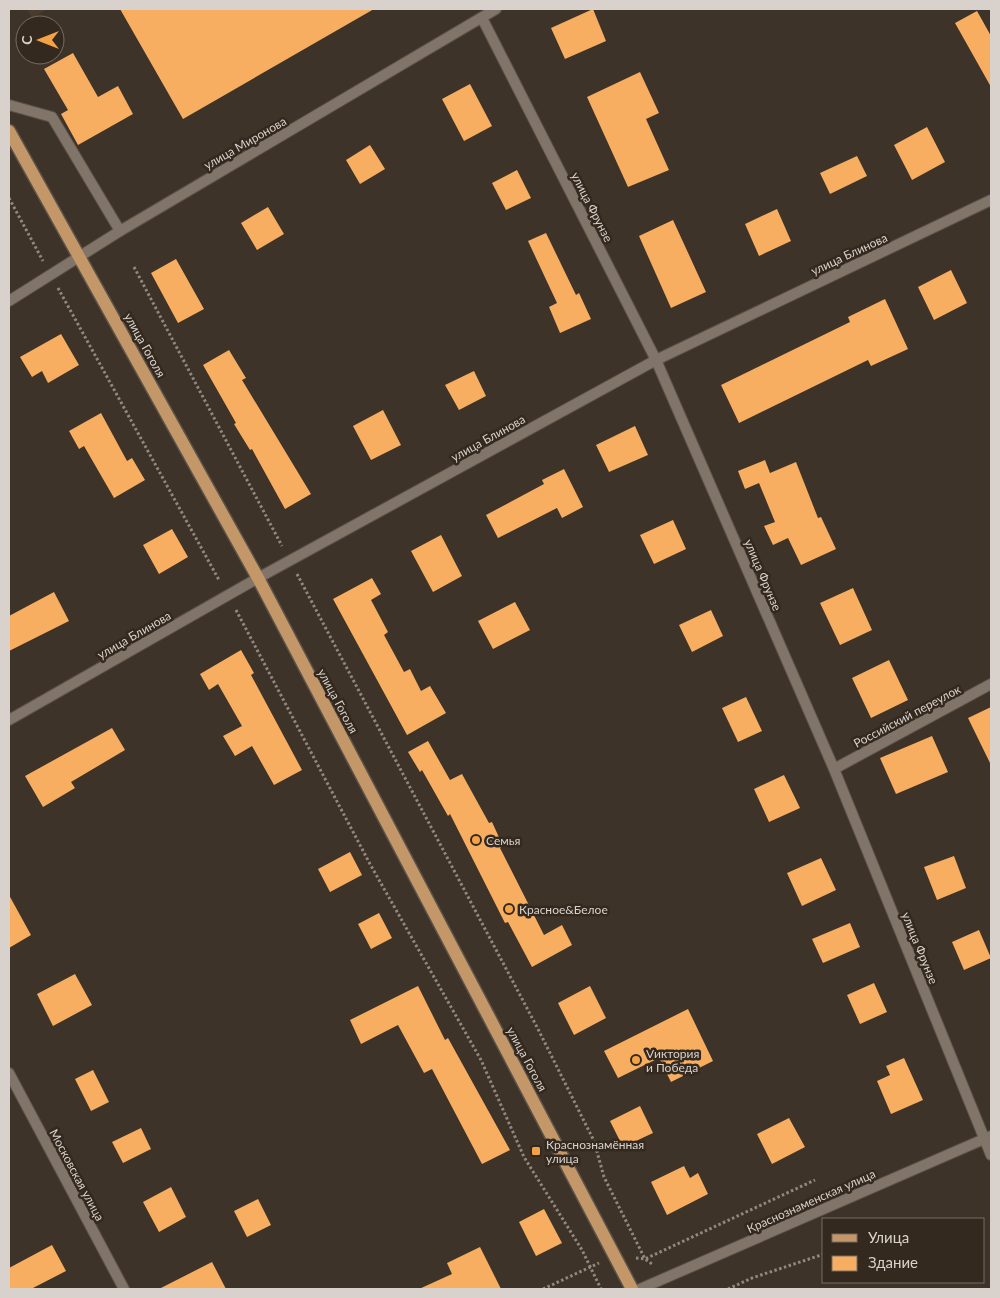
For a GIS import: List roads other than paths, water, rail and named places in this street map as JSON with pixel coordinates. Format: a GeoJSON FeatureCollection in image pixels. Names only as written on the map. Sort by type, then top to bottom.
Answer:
{"type":"FeatureCollection","features":[{"type":"Feature","properties":{"kind":"main road","name":"улица Гоголя"},"geometry":{"type":"LineString","coordinates":[[9,131],[258,578],[632,1289]]}},
{"type":"Feature","properties":{"kind":"street","name":"улица Миронова"},"geometry":{"type":"LineString","coordinates":[[9,301],[120,231],[496,9]]}},
{"type":"Feature","properties":{"kind":"street","name":"улица Фрунзе"},"geometry":{"type":"LineString","coordinates":[[482,18],[656,360],[834,769],[988,1138],[991,1155]]}},
{"type":"Feature","properties":{"kind":"street"},"geometry":{"type":"LineString","coordinates":[[9,105],[52,117],[120,231]]}},
{"type":"Feature","properties":{"kind":"street","name":"улица Блинова"},"geometry":{"type":"LineString","coordinates":[[9,720],[290,560],[656,360],[991,200]]}},
{"type":"Feature","properties":{"kind":"street","name":"Российский переулок"},"geometry":{"type":"LineString","coordinates":[[834,769],[991,684]]}},
{"type":"Feature","properties":{"kind":"street","name":"Московская улица"},"geometry":{"type":"LineString","coordinates":[[9,1073],[124,1289]]}},
{"type":"Feature","properties":{"kind":"street","name":"Краснознаменская улица"},"geometry":{"type":"LineString","coordinates":[[640,1289],[988,1138]]}},
{"type":"Feature","properties":{"kind":"place","name":"Семья"},"geometry":{"type":"Point","coordinates":[476,840]}},
{"type":"Feature","properties":{"kind":"place","name":"Красное&Белое"},"geometry":{"type":"Point","coordinates":[509,909]}},
{"type":"Feature","properties":{"kind":"place","name":"Vиктория и Победа"},"geometry":{"type":"Point","coordinates":[636,1060]}},
{"type":"Feature","properties":{"kind":"place","name":"Краснознамённая улица"},"geometry":{"type":"Point","coordinates":[536,1151]}}]}
